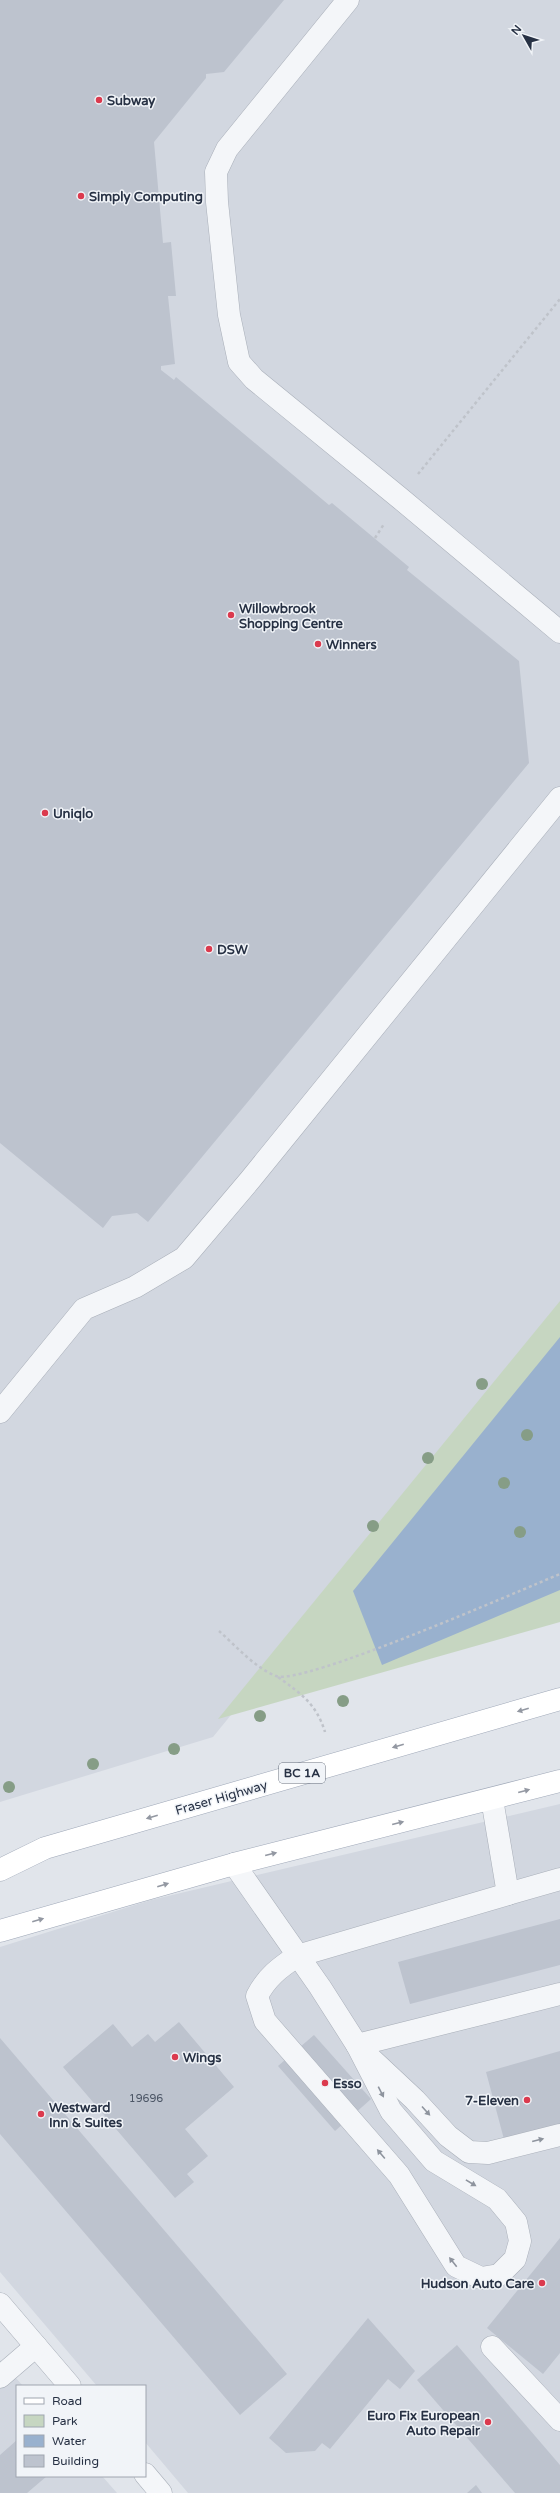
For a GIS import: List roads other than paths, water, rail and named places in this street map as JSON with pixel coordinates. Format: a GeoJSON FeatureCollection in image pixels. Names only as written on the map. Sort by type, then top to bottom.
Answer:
{"type":"FeatureCollection","features":[{"type":"Feature","properties":{"kind":"main road","name":"Fraser Highway"},"geometry":{"type":"LineString","coordinates":[[0,1870],[45,1848],[560,1699]]}},
{"type":"Feature","properties":{"kind":"main road"},"geometry":{"type":"LineString","coordinates":[[0,1931],[234,1864],[560,1781]]}},
{"type":"Feature","properties":{"kind":"street"},"geometry":{"type":"LineString","coordinates":[[348,0],[227,149],[216,172],[218,210],[229,315],[239,362],[254,379],[401,498],[560,632]]}},
{"type":"Feature","properties":{"kind":"street"},"geometry":{"type":"LineString","coordinates":[[0,1412],[84,1309],[135,1287],[184,1258],[245,1186],[560,798]]}},
{"type":"Feature","properties":{"kind":"street"},"geometry":{"type":"LineString","coordinates":[[492,1799],[508,1894]]}},
{"type":"Feature","properties":{"kind":"street"},"geometry":{"type":"LineString","coordinates":[[0,1861],[45,1848]]}},
{"type":"Feature","properties":{"kind":"street"},"geometry":{"type":"LineString","coordinates":[[234,1864],[297,1956],[320,1986],[357,2045],[391,2112],[434,2161],[498,2199],[516,2222],[520,2241],[515,2259],[499,2274],[481,2278],[456,2266],[398,2175],[265,2021],[257,1996],[265,1980],[278,1968],[297,1956],[560,1879]]}},
{"type":"Feature","properties":{"kind":"street"},"geometry":{"type":"LineString","coordinates":[[357,2045],[560,1994]]}},
{"type":"Feature","properties":{"kind":"street"},"geometry":{"type":"LineString","coordinates":[[357,2045],[415,2100],[448,2136],[469,2152],[488,2153],[560,2135]]}},
{"type":"Feature","properties":{"kind":"street"},"geometry":{"type":"LineString","coordinates":[[0,2304],[69,2385]]}},
{"type":"Feature","properties":{"kind":"street"},"geometry":{"type":"LineString","coordinates":[[0,2377],[36,2346]]}},
{"type":"Feature","properties":{"kind":"street"},"geometry":{"type":"LineString","coordinates":[[492,2347],[556,2408]]}},
{"type":"Feature","properties":{"kind":"street"},"geometry":{"type":"LineString","coordinates":[[146,2475],[161,2493]]}},
{"type":"Feature","properties":{"kind":"water"},"geometry":{"type":"Polygon","coordinates":[[[560,1337],[560,1590],[382,1665],[353,1591],[560,1337]]]}},
{"type":"Feature","properties":{"kind":"place","name":"Subway"},"geometry":{"type":"Point","coordinates":[99,100]}},
{"type":"Feature","properties":{"kind":"place","name":"Simply Computing"},"geometry":{"type":"Point","coordinates":[81,196]}},
{"type":"Feature","properties":{"kind":"place","name":"Willowbrook Shopping Centre"},"geometry":{"type":"Point","coordinates":[231,615]}},
{"type":"Feature","properties":{"kind":"place","name":"Winners"},"geometry":{"type":"Point","coordinates":[318,644]}},
{"type":"Feature","properties":{"kind":"place","name":"Uniqlo"},"geometry":{"type":"Point","coordinates":[45,813]}},
{"type":"Feature","properties":{"kind":"place","name":"DSW"},"geometry":{"type":"Point","coordinates":[209,949]}},
{"type":"Feature","properties":{"kind":"place","name":"Wings"},"geometry":{"type":"Point","coordinates":[175,2057]}},
{"type":"Feature","properties":{"kind":"place","name":"Esso"},"geometry":{"type":"Point","coordinates":[325,2083]}},
{"type":"Feature","properties":{"kind":"place","name":"7-Eleven"},"geometry":{"type":"Point","coordinates":[527,2100]}},
{"type":"Feature","properties":{"kind":"place","name":"Westward Inn & Suites"},"geometry":{"type":"Point","coordinates":[41,2114]}},
{"type":"Feature","properties":{"kind":"place","name":"Hudson Auto Care"},"geometry":{"type":"Point","coordinates":[542,2283]}},
{"type":"Feature","properties":{"kind":"place","name":"Euro Fix European Auto Repair"},"geometry":{"type":"Point","coordinates":[488,2422]}}]}
